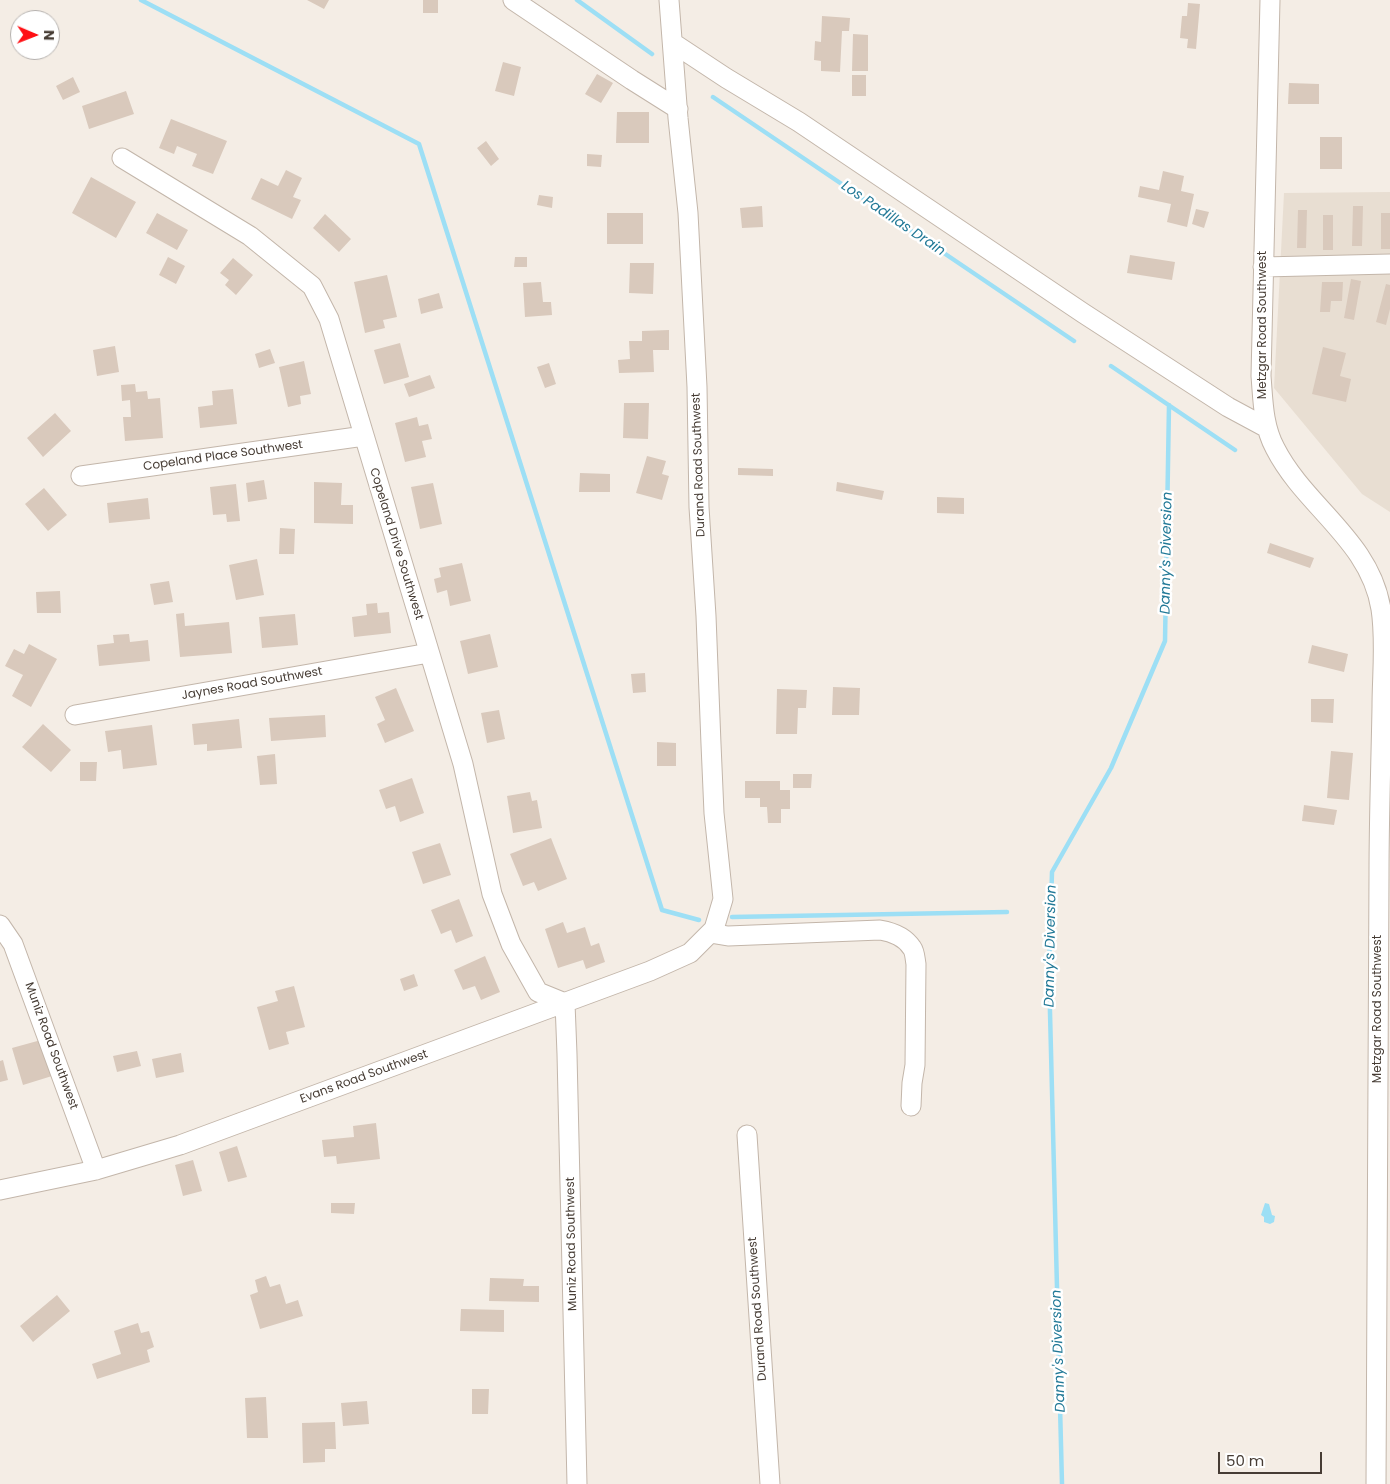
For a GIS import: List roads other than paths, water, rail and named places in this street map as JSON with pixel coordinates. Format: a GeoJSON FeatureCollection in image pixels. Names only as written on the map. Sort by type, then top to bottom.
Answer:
{"type":"FeatureCollection","features":[{"type":"Feature","properties":{"kind":"street"},"geometry":{"type":"LineString","coordinates":[[513,0],[678,109]]}},
{"type":"Feature","properties":{"kind":"street","name":"Durand Road Southwest"},"geometry":{"type":"LineString","coordinates":[[669,0],[690,232],[697,387],[699,507],[706,616],[710,744],[714,813],[723,899],[712,931]]}},
{"type":"Feature","properties":{"kind":"street","name":"Metzgar Road Southwest"},"geometry":{"type":"LineString","coordinates":[[1270,0],[1261,376],[1267,428],[1274,446],[1294,478],[1353,545],[1363,560],[1374,583],[1381,609],[1383,629],[1386,751],[1379,847],[1376,1484]]}},
{"type":"Feature","properties":{"kind":"street"},"geometry":{"type":"LineString","coordinates":[[673,43],[807,128],[1083,313],[1228,407],[1267,428]]}},
{"type":"Feature","properties":{"kind":"street","name":"Copeland Drive Southwest"},"geometry":{"type":"LineString","coordinates":[[122,158],[250,236],[312,286],[329,319],[463,764],[492,894],[511,944],[538,992],[565,1003]]}},
{"type":"Feature","properties":{"kind":"street"},"geometry":{"type":"LineString","coordinates":[[1263,267],[1390,264]]}},
{"type":"Feature","properties":{"kind":"street","name":"Copeland Place Southwest"},"geometry":{"type":"LineString","coordinates":[[81,476],[364,436]]}},
{"type":"Feature","properties":{"kind":"street","name":"Jaynes Road Southwest"},"geometry":{"type":"LineString","coordinates":[[75,715],[429,653]]}},
{"type":"Feature","properties":{"kind":"street","name":"Muniz Road Southwest"},"geometry":{"type":"LineString","coordinates":[[0,925],[13,944],[96,1170]]}},
{"type":"Feature","properties":{"kind":"street"},"geometry":{"type":"LineString","coordinates":[[712,931],[728,936],[880,930],[891,932],[903,939],[913,949],[916,964],[915,1065],[911,1106]]}},
{"type":"Feature","properties":{"kind":"street","name":"Evans Road Southwest"},"geometry":{"type":"LineString","coordinates":[[0,1190],[96,1170],[180,1145],[650,971],[690,953],[712,931]]}},
{"type":"Feature","properties":{"kind":"street","name":"Muniz Road Southwest"},"geometry":{"type":"LineString","coordinates":[[565,1003],[577,1484]]}},
{"type":"Feature","properties":{"kind":"street","name":"Durand Road Southwest"},"geometry":{"type":"LineString","coordinates":[[747,1135],[770,1484]]}},
{"type":"Feature","properties":{"kind":"water"},"geometry":{"type":"Polygon","coordinates":[[[1265,1203],[1269,1204],[1272,1215],[1275,1216],[1274,1222],[1270,1224],[1264,1222],[1264,1217],[1261,1215],[1265,1203]]]}},
{"type":"Feature","properties":{"kind":"waterway"},"geometry":{"type":"LineString","coordinates":[[141,0],[419,144],[662,910],[699,920]]}},
{"type":"Feature","properties":{"kind":"waterway","name":"Los Padillas Drain"},"geometry":{"type":"LineString","coordinates":[[577,0],[652,54]]}},
{"type":"Feature","properties":{"kind":"waterway","name":"Los Padillas Drain"},"geometry":{"type":"LineString","coordinates":[[713,97],[1074,341]]}},
{"type":"Feature","properties":{"kind":"waterway"},"geometry":{"type":"LineString","coordinates":[[1111,366],[1235,450]]}},
{"type":"Feature","properties":{"kind":"waterway","name":"Danny's Diversion"},"geometry":{"type":"LineString","coordinates":[[1062,1484],[1049,973],[1052,872],[1111,768],[1165,641],[1169,405]]}},
{"type":"Feature","properties":{"kind":"waterway"},"geometry":{"type":"LineString","coordinates":[[732,917],[1007,912]]}}]}
